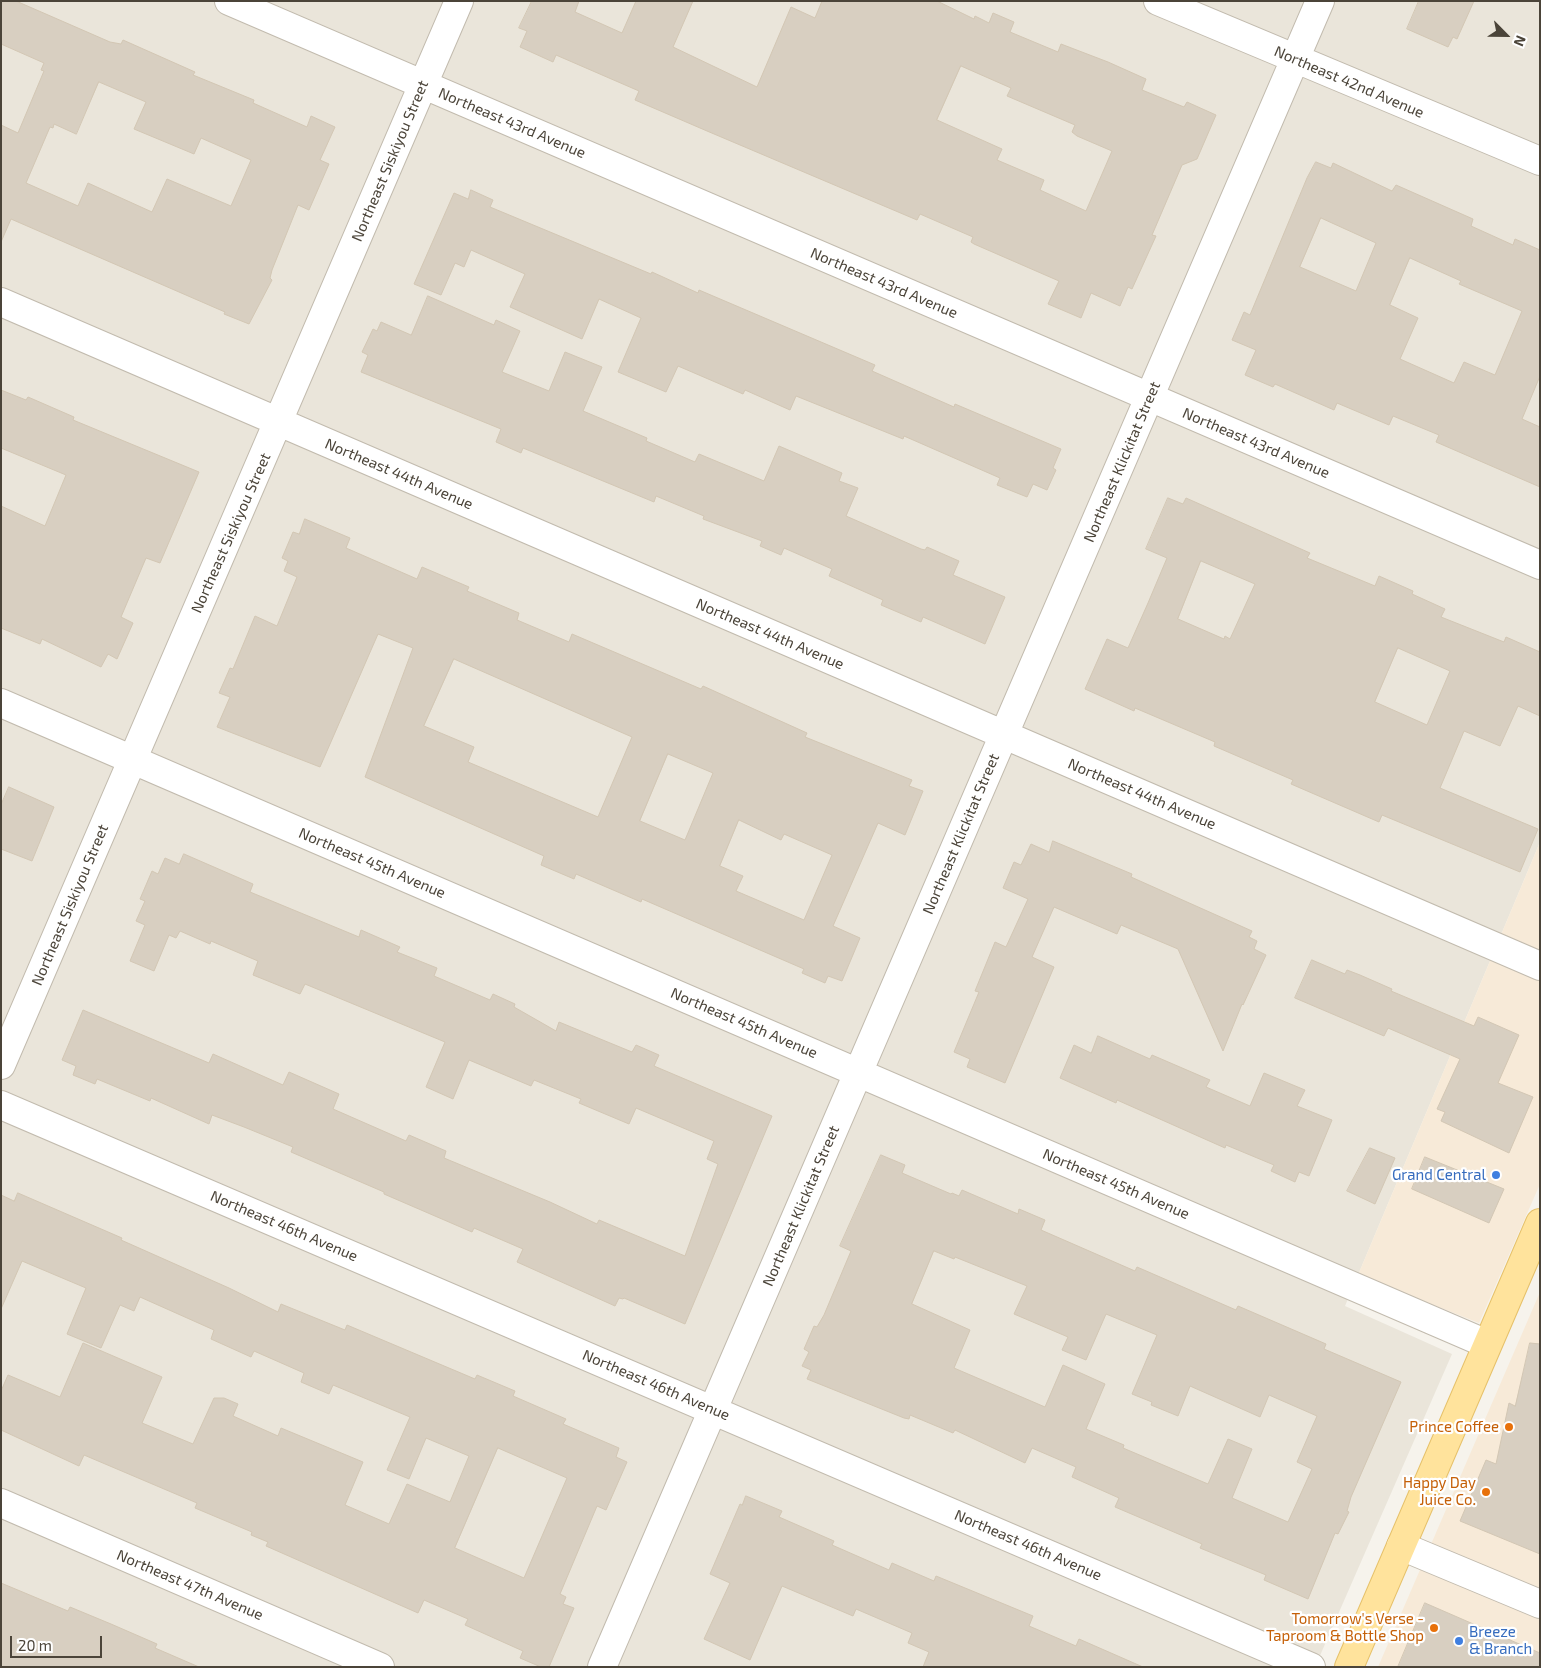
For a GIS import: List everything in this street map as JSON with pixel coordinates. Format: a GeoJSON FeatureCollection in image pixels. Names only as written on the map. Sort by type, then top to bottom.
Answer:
{"type":"FeatureCollection","features":[{"type":"Feature","properties":{"kind":"main road"},"geometry":{"type":"LineString","coordinates":[[1349,1667],[1540,1223]]}},
{"type":"Feature","properties":{"kind":"street","name":"Northeast 43rd Avenue"},"geometry":{"type":"LineString","coordinates":[[229,1],[1540,565]]}},
{"type":"Feature","properties":{"kind":"street","name":"Northeast Siskiyou Street"},"geometry":{"type":"LineString","coordinates":[[1,1065],[459,1]]}},
{"type":"Feature","properties":{"kind":"street","name":"Northeast 42nd Avenue"},"geometry":{"type":"LineString","coordinates":[[1158,1],[1540,161]]}},
{"type":"Feature","properties":{"kind":"street","name":"Northeast Klickitat Street"},"geometry":{"type":"LineString","coordinates":[[602,1667],[1320,1]]}},
{"type":"Feature","properties":{"kind":"street","name":"Northeast 44th Avenue"},"geometry":{"type":"LineString","coordinates":[[1,302],[1004,735],[1538,960]]}},
{"type":"Feature","properties":{"kind":"street","name":"Northeast 45th Avenue"},"geometry":{"type":"LineString","coordinates":[[1,703],[1487,1344]]}},
{"type":"Feature","properties":{"kind":"street","name":"Northeast 46th Avenue"},"geometry":{"type":"LineString","coordinates":[[1,1105],[1311,1667]]}},
{"type":"Feature","properties":{"kind":"street","name":"Northeast 47th Avenue"},"geometry":{"type":"LineString","coordinates":[[1,1503],[380,1667]]}},
{"type":"Feature","properties":{"kind":"street"},"geometry":{"type":"LineString","coordinates":[[1401,1546],[1540,1604]]}},
{"type":"Feature","properties":{"kind":"shaded area"},"geometry":{"type":"Polygon","coordinates":[[[1,1],[1540,1],[1540,842],[1345,1306],[1452,1354],[1315,1667],[1,1667],[1,1]]]}},
{"type":"Feature","properties":{"kind":"shaded area"},"geometry":{"type":"Polygon","coordinates":[[[1540,842],[1540,1184],[1479,1323],[1358,1275],[1540,842]]]}},
{"type":"Feature","properties":{"kind":"shaded area"},"geometry":{"type":"Polygon","coordinates":[[[1540,1292],[1540,1667],[1378,1667],[1540,1292]]]}},
{"type":"Feature","properties":{"kind":"building"},"geometry":{"type":"Polygon","coordinates":[[[1,1],[16,1],[110,42],[121,44],[123,40],[195,72],[193,75],[254,100],[253,103],[307,127],[311,116],[335,127],[320,160],[329,164],[309,210],[298,205],[272,270],[270,278],[272,280],[249,324],[11,219],[1,242],[1,125],[18,133],[44,71],[41,70],[44,63],[1,44],[1,1]],[[99,82],[76,134],[54,124],[53,128],[50,127],[26,183],[78,206],[88,183],[152,212],[167,179],[231,206],[251,160],[201,138],[194,154],[134,129],[146,102],[99,82]]]}},
{"type":"Feature","properties":{"kind":"building"},"geometry":{"type":"Polygon","coordinates":[[[532,1],[579,1],[575,12],[622,33],[636,1],[693,1],[673,47],[757,87],[791,7],[815,18],[822,1],[937,1],[974,19],[975,16],[989,23],[993,13],[1014,22],[1010,32],[1058,52],[1061,44],[1108,62],[1146,79],[1142,90],[1184,107],[1187,102],[1216,115],[1197,159],[1182,165],[1152,235],[1156,236],[1132,289],[1128,287],[1120,306],[1091,293],[1081,318],[1048,304],[1059,281],[974,244],[971,242],[973,237],[920,214],[917,220],[635,100],[639,91],[556,55],[553,62],[520,47],[527,31],[519,28],[532,1]],[[961,66],[937,120],[1002,149],[997,160],[1044,180],[1040,190],[1086,211],[1112,151],[1077,136],[1072,132],[1075,125],[1007,96],[1011,88],[961,66]]]}},
{"type":"Feature","properties":{"kind":"building"},"geometry":{"type":"Polygon","coordinates":[[[1419,1],[1474,1],[1457,39],[1453,37],[1448,47],[1407,29],[1419,1]]]}},
{"type":"Feature","properties":{"kind":"building"},"geometry":{"type":"Polygon","coordinates":[[[1316,162],[1331,168],[1333,163],[1392,191],[1396,185],[1473,219],[1471,226],[1513,245],[1515,239],[1540,250],[1540,376],[1522,419],[1540,427],[1540,487],[1436,442],[1439,435],[1393,416],[1389,425],[1337,403],[1334,410],[1275,384],[1273,387],[1245,375],[1256,350],[1232,340],[1244,312],[1250,315],[1307,178],[1316,162]],[[1321,218],[1300,267],[1356,291],[1376,243],[1321,218]],[[1410,258],[1390,305],[1418,318],[1400,359],[1454,383],[1464,362],[1495,375],[1522,311],[1459,284],[1461,281],[1410,258]]]}},
{"type":"Feature","properties":{"kind":"building"},"geometry":{"type":"Polygon","coordinates":[[[471,190],[493,200],[490,207],[651,274],[652,272],[698,293],[699,290],[875,365],[872,371],[954,407],[955,404],[1061,449],[1053,468],[1056,470],[1047,490],[1033,484],[1027,497],[997,485],[1000,478],[904,436],[903,439],[796,396],[790,410],[745,390],[743,394],[678,366],[666,392],[618,372],[641,318],[599,299],[582,339],[510,307],[525,274],[471,250],[464,267],[455,263],[441,295],[414,284],[454,193],[468,199],[471,190]]]}},
{"type":"Feature","properties":{"kind":"building"},"geometry":{"type":"Polygon","coordinates":[[[428,296],[494,325],[496,320],[520,331],[502,372],[549,391],[565,352],[602,367],[583,411],[647,438],[646,441],[695,462],[699,454],[764,481],[779,446],[842,473],[839,481],[858,488],[846,516],[921,549],[925,550],[927,547],[959,561],[953,575],[1005,597],[985,644],[923,617],[921,622],[881,605],[883,600],[829,576],[832,569],[784,548],[781,555],[760,546],[762,541],[703,519],[704,516],[656,496],[654,502],[523,448],[521,453],[496,442],[501,429],[361,372],[368,355],[362,352],[373,329],[377,331],[381,322],[411,335],[428,296]]]}},
{"type":"Feature","properties":{"kind":"building"},"geometry":{"type":"Polygon","coordinates":[[[1,390],[26,400],[28,397],[74,417],[73,420],[199,472],[160,563],[146,558],[121,617],[133,623],[117,659],[108,654],[101,667],[42,639],[40,644],[1,628],[1,506],[45,526],[66,475],[1,448],[1,390]]]}},
{"type":"Feature","properties":{"kind":"building"},"geometry":{"type":"Polygon","coordinates":[[[1168,498],[1183,504],[1186,498],[1310,553],[1307,558],[1375,586],[1379,576],[1413,591],[1412,594],[1445,609],[1441,617],[1504,642],[1506,637],[1540,652],[1540,716],[1518,706],[1500,746],[1464,731],[1440,788],[1538,829],[1520,872],[1382,815],[1379,822],[1291,784],[1293,780],[1214,746],[1215,742],[1135,708],[1134,711],[1085,689],[1107,639],[1128,648],[1148,603],[1167,558],[1146,549],[1168,498]],[[1201,561],[1178,619],[1224,639],[1225,636],[1230,639],[1255,584],[1201,561]],[[1398,648],[1375,702],[1427,725],[1450,671],[1398,648]]]}},
{"type":"Feature","properties":{"kind":"building"},"geometry":{"type":"Polygon","coordinates":[[[305,519],[350,538],[346,548],[417,579],[422,567],[469,587],[467,591],[519,613],[517,620],[569,642],[572,634],[701,689],[703,686],[807,733],[805,737],[912,780],[909,786],[923,791],[905,835],[878,823],[833,926],[860,938],[842,981],[828,976],[825,983],[802,973],[804,969],[642,899],[641,902],[576,874],[574,879],[541,865],[544,856],[365,777],[413,648],[378,634],[320,767],[217,727],[230,697],[219,693],[230,668],[233,669],[255,616],[277,626],[297,577],[284,571],[288,561],[282,558],[293,532],[299,534],[305,519]],[[454,659],[424,726],[474,747],[468,762],[598,817],[632,737],[454,659]],[[668,754],[640,821],[685,840],[713,773],[668,754]],[[739,820],[720,866],[743,876],[736,891],[804,920],[832,855],[784,834],[781,840],[739,820]]]}},
{"type":"Feature","properties":{"kind":"building"},"geometry":{"type":"Polygon","coordinates":[[[9,787],[54,807],[32,861],[1,849],[1,805],[9,787]]]}},
{"type":"Feature","properties":{"kind":"building"},"geometry":{"type":"Polygon","coordinates":[[[1053,841],[1132,874],[1131,877],[1252,931],[1249,937],[1257,941],[1254,949],[1266,955],[1242,1004],[1223,1051],[1178,949],[1121,925],[1117,934],[1054,907],[1032,957],[1054,967],[1005,1083],[967,1067],[970,1059],[954,1052],[979,992],[975,991],[995,942],[1006,947],[1028,899],[1003,888],[1014,862],[1021,865],[1031,844],[1049,852],[1053,841]]]}},
{"type":"Feature","properties":{"kind":"building"},"geometry":{"type":"Polygon","coordinates":[[[184,854],[253,884],[250,892],[359,937],[361,930],[400,947],[397,952],[437,968],[434,976],[490,1000],[493,994],[515,1004],[514,1007],[556,1031],[559,1022],[632,1052],[636,1045],[659,1055],[654,1066],[772,1116],[685,1324],[624,1298],[619,1298],[615,1306],[517,1262],[523,1249],[474,1228],[472,1232],[384,1194],[384,1192],[291,1152],[293,1147],[244,1127],[212,1115],[209,1124],[151,1098],[150,1101],[97,1079],[95,1084],[73,1075],[76,1066],[62,1060],[83,1010],[209,1063],[213,1054],[283,1085],[289,1072],[339,1094],[333,1109],[406,1141],[409,1135],[446,1151],[444,1158],[550,1202],[597,1224],[599,1220],[685,1256],[718,1164],[707,1159],[714,1141],[636,1108],[629,1124],[579,1103],[581,1099],[534,1080],[531,1086],[469,1060],[453,1099],[426,1087],[445,1042],[305,984],[300,994],[253,975],[258,961],[211,941],[210,944],[180,931],[176,938],[169,935],[154,971],[130,961],[145,925],[136,921],[145,901],[140,899],[152,871],[158,874],[165,858],[179,864],[184,854]]]}},
{"type":"Feature","properties":{"kind":"building"},"geometry":{"type":"Polygon","coordinates":[[[1312,960],[1345,974],[1347,970],[1360,975],[1392,989],[1391,991],[1474,1026],[1478,1017],[1519,1035],[1498,1083],[1533,1097],[1509,1153],[1441,1121],[1445,1112],[1437,1109],[1460,1059],[1388,1028],[1384,1036],[1295,998],[1312,960]]]}},
{"type":"Feature","properties":{"kind":"building"},"geometry":{"type":"Polygon","coordinates":[[[1098,1036],[1150,1059],[1152,1055],[1210,1080],[1206,1087],[1250,1106],[1264,1073],[1305,1090],[1297,1106],[1332,1120],[1309,1176],[1299,1172],[1295,1182],[1271,1171],[1274,1165],[1226,1145],[1225,1148],[1117,1100],[1116,1103],[1060,1078],[1074,1045],[1091,1053],[1098,1036]]]}},
{"type":"Feature","properties":{"kind":"building"},"geometry":{"type":"Polygon","coordinates":[[[1370,1148],[1395,1158],[1375,1204],[1347,1191],[1370,1148]]]}},
{"type":"Feature","properties":{"kind":"building"},"geometry":{"type":"Polygon","coordinates":[[[881,1155],[905,1165],[902,1173],[951,1194],[959,1196],[962,1190],[1018,1214],[1019,1209],[1045,1220],[1041,1230],[1135,1271],[1137,1267],[1236,1310],[1238,1306],[1326,1344],[1324,1349],[1401,1382],[1351,1497],[1347,1511],[1349,1512],[1338,1534],[1335,1533],[1308,1599],[1264,1580],[1266,1575],[1200,1548],[1202,1544],[1115,1507],[1119,1498],[1072,1477],[1076,1467],[1032,1448],[1025,1463],[955,1430],[953,1433],[910,1415],[909,1419],[904,1418],[807,1379],[811,1370],[802,1366],[809,1352],[804,1349],[814,1326],[817,1327],[824,1315],[851,1251],[840,1246],[881,1155]],[[934,1251],[912,1304],[970,1330],[954,1368],[1045,1407],[1063,1365],[1105,1384],[1086,1429],[1124,1445],[1123,1448],[1208,1484],[1228,1439],[1252,1449],[1232,1498],[1288,1522],[1312,1469],[1297,1462],[1317,1416],[1269,1395],[1260,1417],[1190,1386],[1178,1416],[1151,1405],[1152,1402],[1132,1394],[1157,1335],[1106,1314],[1086,1360],[1062,1350],[1068,1337],[1014,1314],[1027,1286],[955,1257],[954,1259],[934,1251]]]}},
{"type":"Feature","properties":{"kind":"building"},"geometry":{"type":"Polygon","coordinates":[[[1425,1157],[1504,1189],[1489,1223],[1412,1189],[1425,1157]]]}},
{"type":"Feature","properties":{"kind":"building"},"geometry":{"type":"Polygon","coordinates":[[[18,1193],[122,1238],[121,1240],[278,1312],[281,1304],[345,1330],[347,1325],[475,1379],[477,1375],[515,1391],[513,1396],[566,1419],[563,1424],[619,1448],[616,1457],[627,1462],[606,1510],[597,1506],[560,1594],[566,1597],[563,1604],[574,1608],[549,1667],[541,1667],[520,1658],[523,1651],[465,1625],[468,1619],[424,1600],[418,1613],[266,1546],[268,1542],[251,1535],[252,1532],[195,1508],[197,1503],[84,1455],[79,1466],[1,1430],[1,1391],[8,1375],[60,1397],[83,1343],[162,1377],[142,1423],[193,1444],[214,1398],[224,1398],[238,1404],[233,1416],[278,1436],[281,1428],[363,1462],[345,1505],[389,1524],[407,1484],[450,1502],[469,1456],[426,1438],[409,1479],[387,1470],[410,1417],[333,1385],[329,1394],[301,1382],[304,1373],[254,1351],[251,1357],[211,1339],[214,1330],[140,1297],[134,1311],[120,1305],[101,1348],[67,1334],[86,1288],[22,1261],[1,1309],[1,1195],[14,1201],[18,1193]],[[498,1448],[455,1548],[524,1578],[567,1478],[498,1448]]]}},
{"type":"Feature","properties":{"kind":"building"},"geometry":{"type":"Polygon","coordinates":[[[1530,1343],[1540,1344],[1540,1554],[1460,1521],[1486,1460],[1496,1464],[1509,1403],[1515,1406],[1530,1343]]]}},
{"type":"Feature","properties":{"kind":"building"},"geometry":{"type":"Polygon","coordinates":[[[746,1496],[782,1511],[779,1517],[834,1541],[832,1545],[889,1570],[892,1563],[934,1581],[936,1576],[1033,1616],[1029,1626],[1076,1646],[1079,1639],[1143,1667],[923,1667],[929,1652],[908,1643],[912,1633],[856,1609],[853,1616],[782,1586],[750,1660],[704,1639],[730,1583],[710,1574],[740,1504],[742,1505],[746,1496]]]}},
{"type":"Feature","properties":{"kind":"building"},"geometry":{"type":"Polygon","coordinates":[[[1,1583],[68,1611],[70,1607],[111,1624],[157,1644],[155,1648],[199,1667],[1,1667],[1,1583]]]}},
{"type":"Feature","properties":{"kind":"building"},"geometry":{"type":"Polygon","coordinates":[[[1425,1603],[1540,1653],[1540,1667],[1398,1667],[1425,1603]]]}},
{"type":"Feature","properties":{"kind":"place","name":"Grand Central"},"geometry":{"type":"Point","coordinates":[1496,1175]}},
{"type":"Feature","properties":{"kind":"place","name":"Prince Coffee"},"geometry":{"type":"Point","coordinates":[1509,1427]}},
{"type":"Feature","properties":{"kind":"place","name":"Happy Day Juice Co."},"geometry":{"type":"Point","coordinates":[1486,1492]}},
{"type":"Feature","properties":{"kind":"place","name":"Tomorrow's Verse - Taproom & Bottle Shop"},"geometry":{"type":"Point","coordinates":[1434,1628]}},
{"type":"Feature","properties":{"kind":"place","name":"Breeze & Branch"},"geometry":{"type":"Point","coordinates":[1459,1641]}}]}
